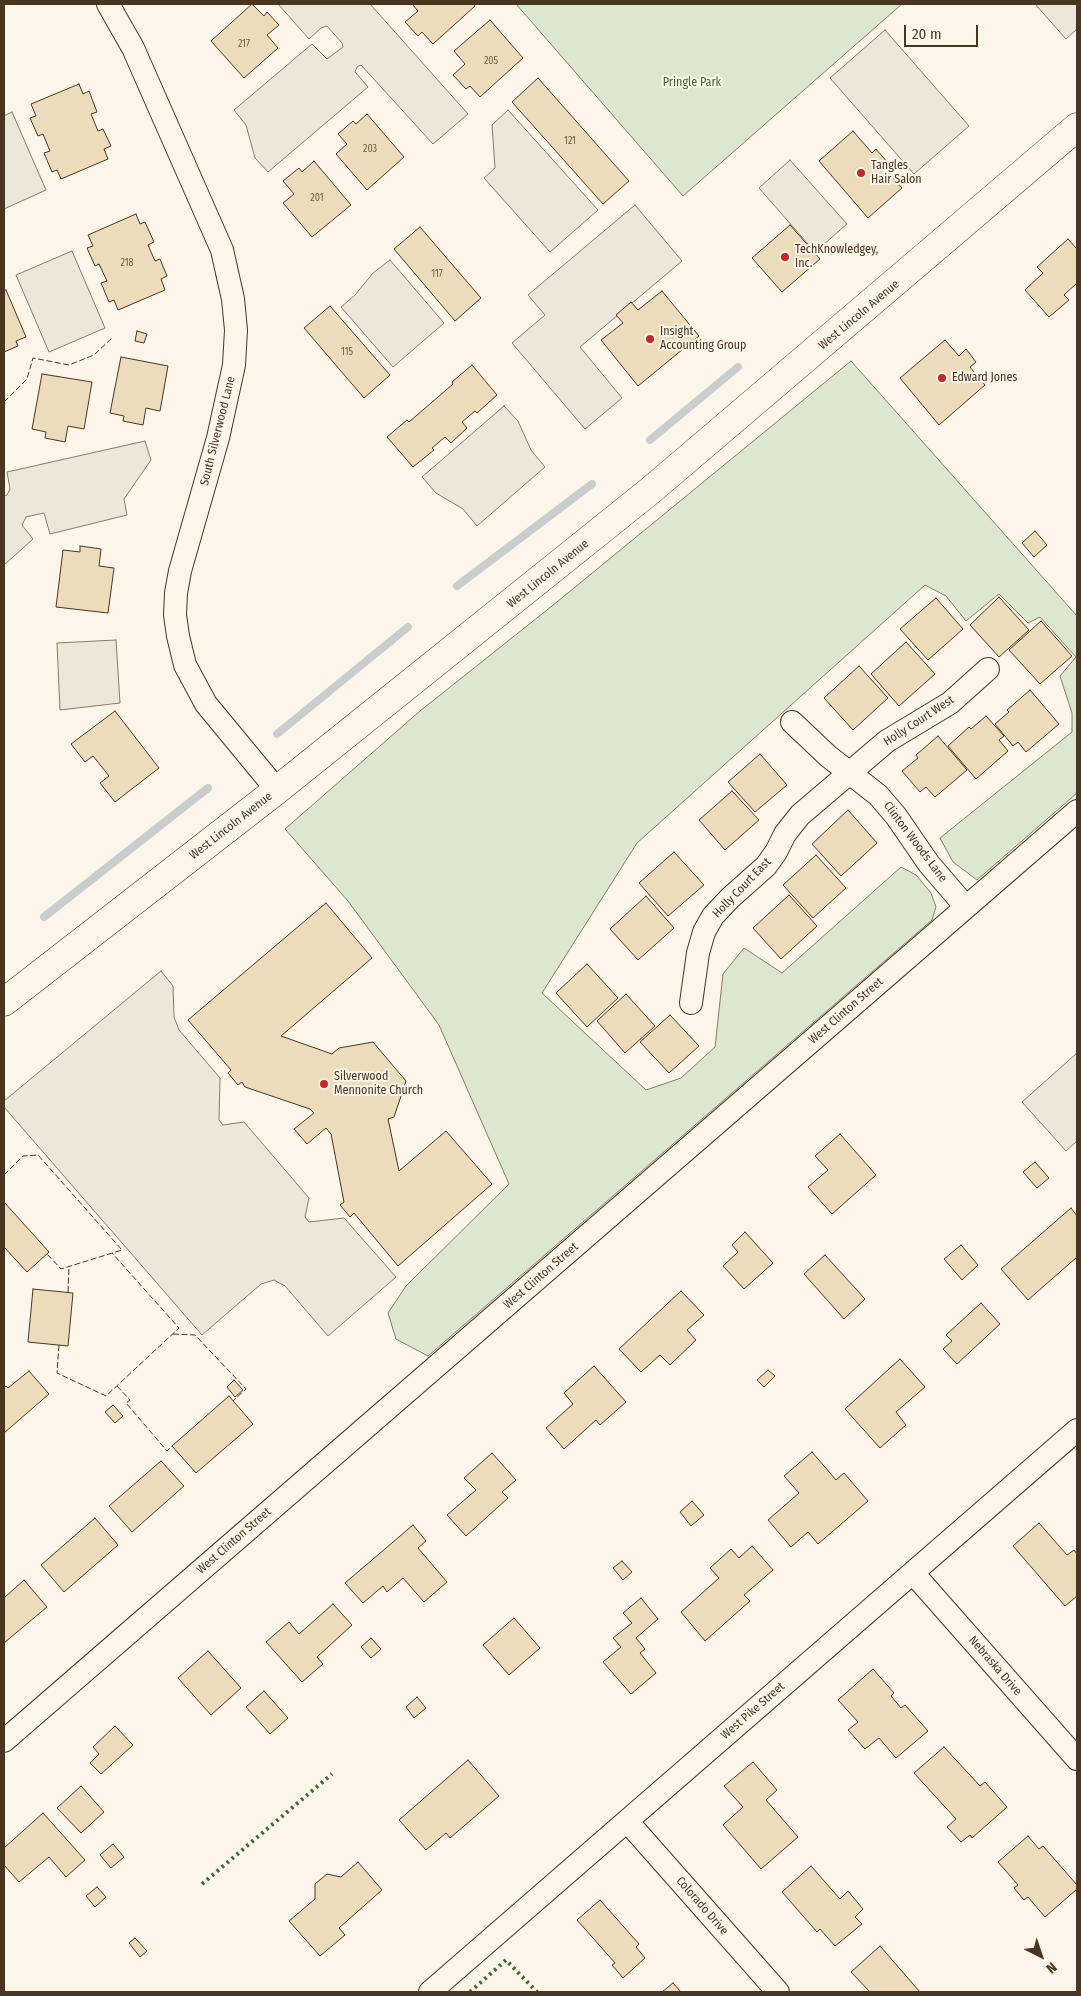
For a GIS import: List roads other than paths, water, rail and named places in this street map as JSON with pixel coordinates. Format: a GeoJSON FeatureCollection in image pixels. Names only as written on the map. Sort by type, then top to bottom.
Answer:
{"type":"FeatureCollection","features":[{"type":"Feature","properties":{"kind":"street","name":"South Silverwood Lane"},"geometry":{"type":"LineString","coordinates":[[108,4],[116,15],[133,48],[222,250],[233,299],[236,330],[234,365],[218,438],[180,571],[175,615],[178,636],[185,665],[206,704],[277,790]]}},
{"type":"Feature","properties":{"kind":"street","name":"West Lincoln Avenue"},"geometry":{"type":"LineString","coordinates":[[4,1002],[277,790],[651,490],[1077,128]]}},
{"type":"Feature","properties":{"kind":"street","name":"Holly Court West"},"geometry":{"type":"LineString","coordinates":[[850,772],[887,741],[950,703],[988,669]]}},
{"type":"Feature","properties":{"kind":"street","name":"Clinton Woods Lane"},"geometry":{"type":"LineString","coordinates":[[792,722],[828,756],[878,795],[896,816],[929,864],[966,907]]}},
{"type":"Feature","properties":{"kind":"street","name":"Holly Court East"},"geometry":{"type":"LineString","coordinates":[[691,1003],[698,953],[704,932],[714,916],[766,866],[785,834],[800,815],[850,772]]}},
{"type":"Feature","properties":{"kind":"street","name":"West Clinton Street"},"geometry":{"type":"LineString","coordinates":[[4,1741],[1077,811]]}},
{"type":"Feature","properties":{"kind":"street","name":"West Pike Street"},"geometry":{"type":"LineString","coordinates":[[430,1992],[1077,1430]]}},
{"type":"Feature","properties":{"kind":"street","name":"Nebraska Drive"},"geometry":{"type":"LineString","coordinates":[[913,1573],[1077,1759]]}},
{"type":"Feature","properties":{"kind":"street","name":"Colorado Drive"},"geometry":{"type":"LineString","coordinates":[[627,1820],[778,1992]]}},
{"type":"Feature","properties":{"kind":"waterway"},"geometry":{"type":"LineString","coordinates":[[650,440],[738,367]]}},
{"type":"Feature","properties":{"kind":"waterway"},"geometry":{"type":"LineString","coordinates":[[457,586],[592,484]]}},
{"type":"Feature","properties":{"kind":"waterway"},"geometry":{"type":"LineString","coordinates":[[277,734],[408,627]]}},
{"type":"Feature","properties":{"kind":"waterway"},"geometry":{"type":"LineString","coordinates":[[44,917],[208,788]]}},
{"type":"Feature","properties":{"kind":"place","name":"Tangles Hair Salon"},"geometry":{"type":"Point","coordinates":[861,173]}},
{"type":"Feature","properties":{"kind":"place","name":"TechKnowledgey, Inc."},"geometry":{"type":"Point","coordinates":[785,257]}},
{"type":"Feature","properties":{"kind":"place","name":"Insight Accounting Group"},"geometry":{"type":"Point","coordinates":[650,339]}},
{"type":"Feature","properties":{"kind":"place","name":"Edward Jones"},"geometry":{"type":"Point","coordinates":[942,378]}},
{"type":"Feature","properties":{"kind":"place","name":"Silverwood Mennonite Church"},"geometry":{"type":"Point","coordinates":[324,1084]}},
{"type":"Feature","properties":{"kind":"park label","name":"Pringle Park"},"geometry":{"type":"Point","coordinates":[692,83]}}]}
